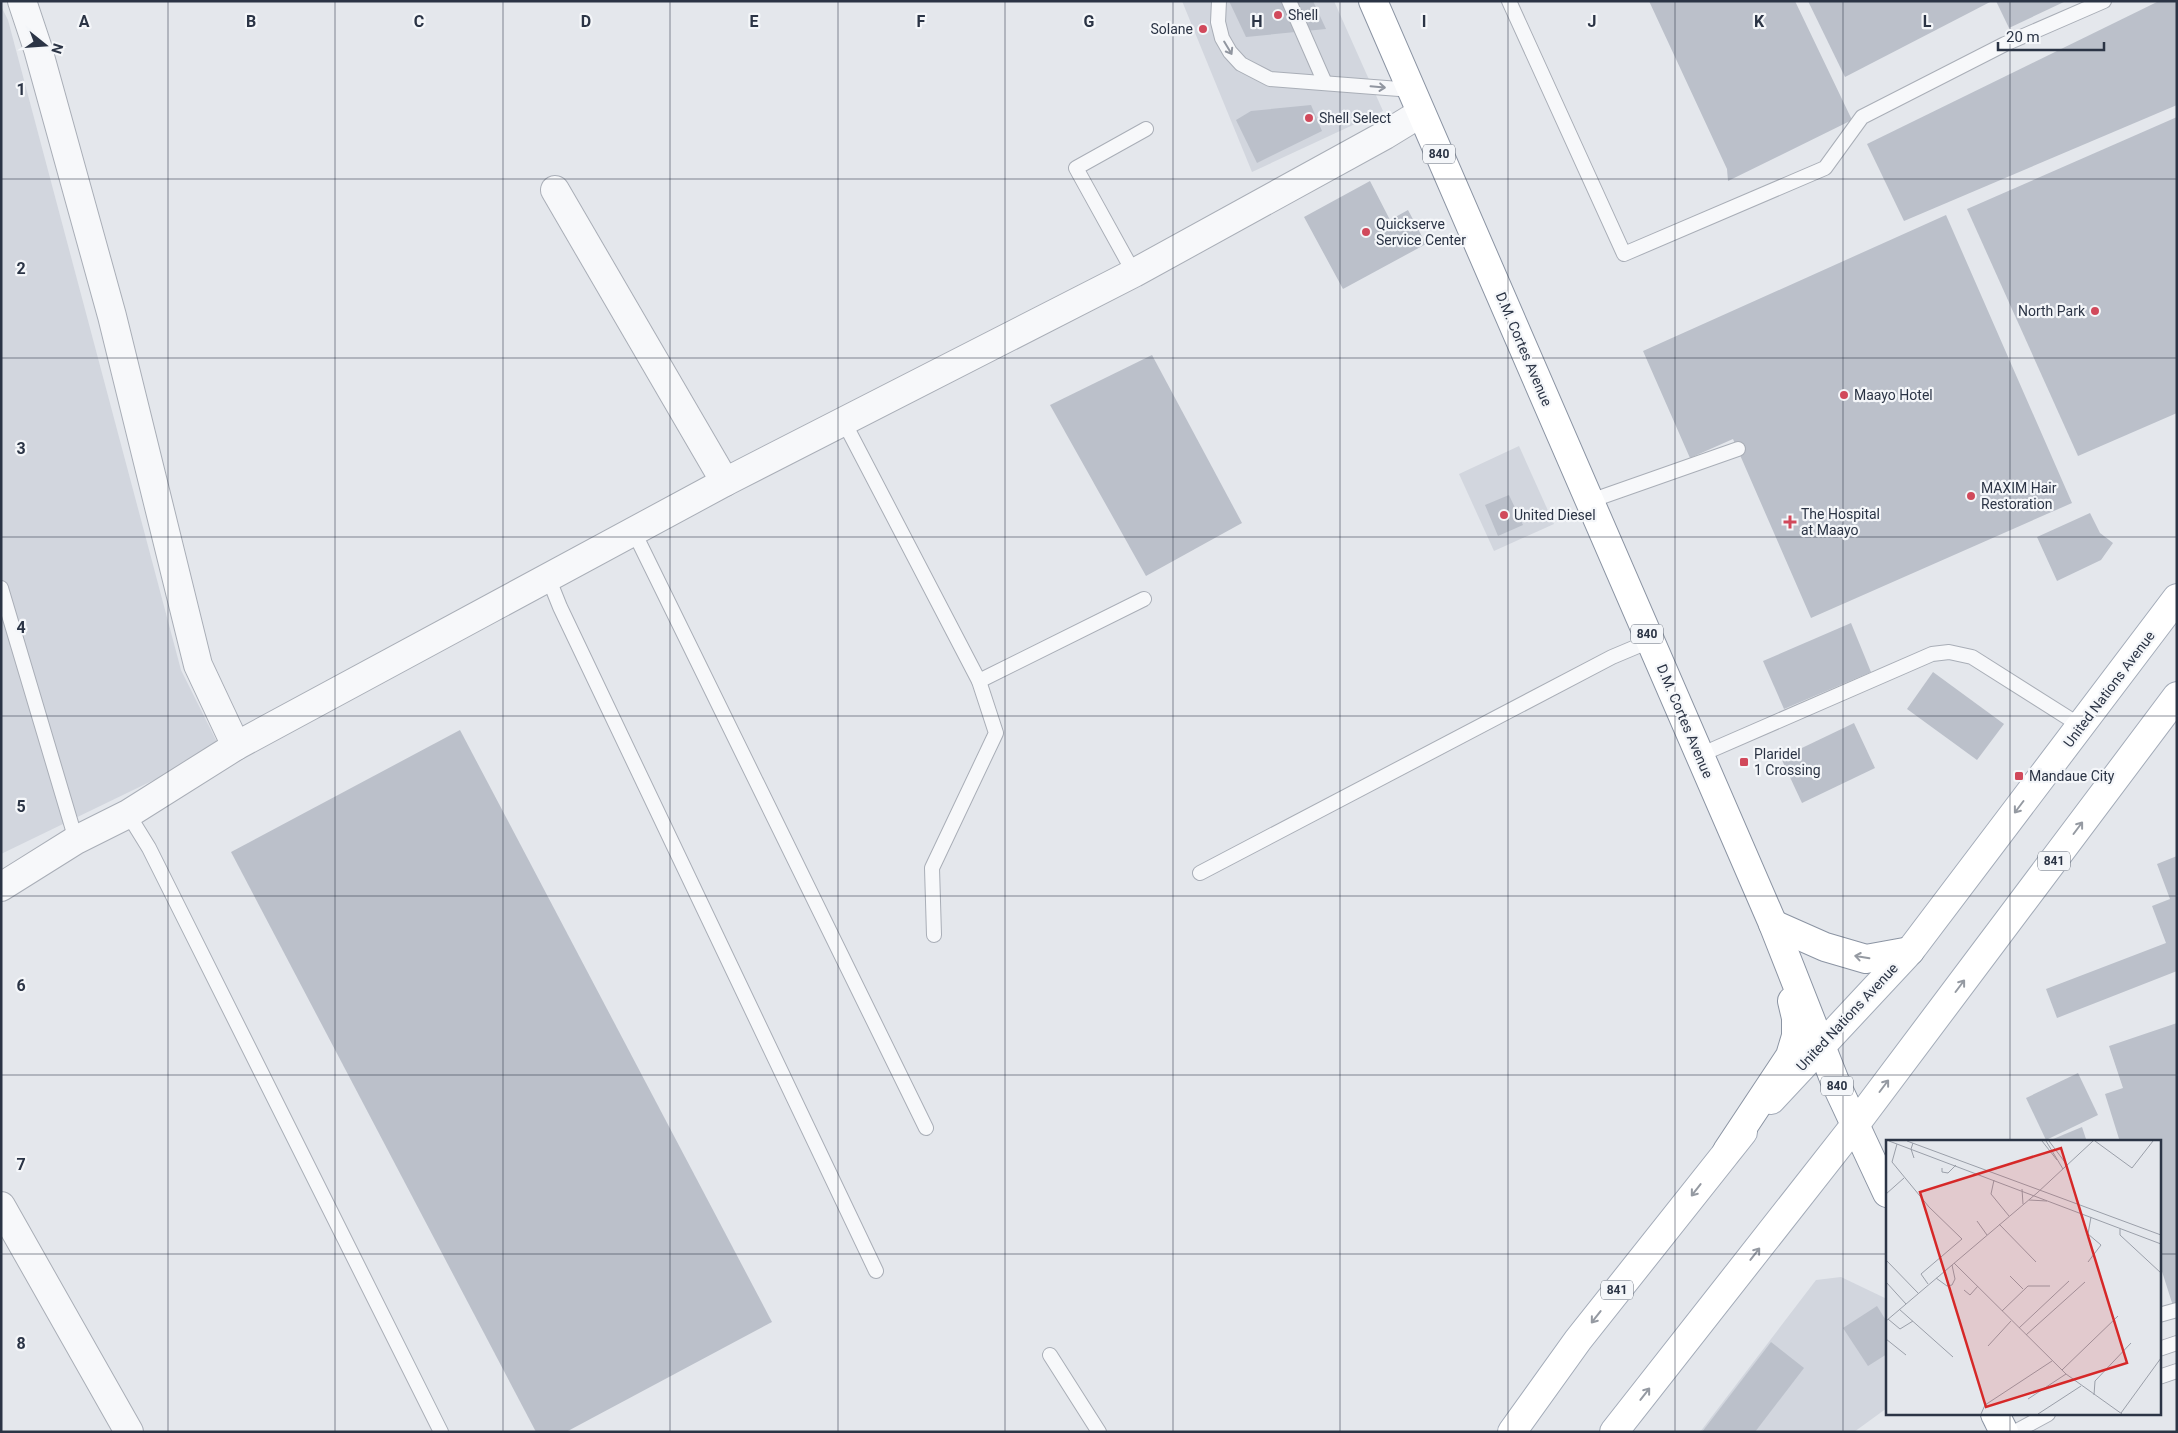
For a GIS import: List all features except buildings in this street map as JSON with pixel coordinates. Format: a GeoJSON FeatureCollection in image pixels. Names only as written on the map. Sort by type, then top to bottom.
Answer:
{"type":"FeatureCollection","features":[{"type":"Feature","properties":{"kind":"main road","name":"D.M. Cortes Avenue"},"geometry":{"type":"LineString","coordinates":[[1373,1],[1773,924],[1820,1046],[1886,1191]]}},
{"type":"Feature","properties":{"kind":"main road","name":"United Nations Avenue"},"geometry":{"type":"LineString","coordinates":[[1512,1432],[1578,1340],[1727,1151],[1776,1093],[1910,951],[2177,598]]}},
{"type":"Feature","properties":{"kind":"main road","name":"841"},"geometry":{"type":"LineString","coordinates":[[1614,1432],[1855,1125],[2177,696]]}},
{"type":"Feature","properties":{"kind":"main road"},"geometry":{"type":"LineString","coordinates":[[1773,924],[1825,947],[1866,959],[1910,951]]}},
{"type":"Feature","properties":{"kind":"main road"},"geometry":{"type":"LineString","coordinates":[[1727,1151],[1790,1056],[1796,1036],[1796,1018],[1773,924]]}},
{"type":"Feature","properties":{"kind":"main road"},"geometry":{"type":"LineString","coordinates":[[1996,1416],[2004,1432]]}},
{"type":"Feature","properties":{"kind":"street"},"geometry":{"type":"LineString","coordinates":[[22,1],[38,49],[112,316],[198,665],[236,746]]}},
{"type":"Feature","properties":{"kind":"street"},"geometry":{"type":"LineString","coordinates":[[1,887],[76,840],[128,814],[236,746],[725,482],[1134,273],[1385,135],[1417,101]]}},
{"type":"Feature","properties":{"kind":"street"},"geometry":{"type":"LineString","coordinates":[[555,190],[725,482]]}},
{"type":"Feature","properties":{"kind":"street"},"geometry":{"type":"LineString","coordinates":[[1,1206],[129,1432]]}},
{"type":"Feature","properties":{"kind":"lane"},"geometry":{"type":"LineString","coordinates":[[1219,1],[1218,22],[1222,38],[1230,52],[1241,64],[1270,79],[1325,83],[1417,101]]}},
{"type":"Feature","properties":{"kind":"lane"},"geometry":{"type":"LineString","coordinates":[[1289,1],[1325,83]]}},
{"type":"Feature","properties":{"kind":"lane"},"geometry":{"type":"LineString","coordinates":[[1509,1],[1624,254],[1825,168],[1862,117],[2005,44],[2104,1]]}},
{"type":"Feature","properties":{"kind":"lane"},"geometry":{"type":"LineString","coordinates":[[1134,273],[1076,168],[1146,129]]}},
{"type":"Feature","properties":{"kind":"lane"},"geometry":{"type":"LineString","coordinates":[[844,422],[979,682],[996,733],[932,868],[934,935]]}},
{"type":"Feature","properties":{"kind":"lane"},"geometry":{"type":"LineString","coordinates":[[1590,501],[1738,449]]}},
{"type":"Feature","properties":{"kind":"lane"},"geometry":{"type":"LineString","coordinates":[[634,532],[926,1128]]}},
{"type":"Feature","properties":{"kind":"lane"},"geometry":{"type":"LineString","coordinates":[[548,577],[564,616],[876,1271]]}},
{"type":"Feature","properties":{"kind":"lane"},"geometry":{"type":"LineString","coordinates":[[1,588],[76,840]]}},
{"type":"Feature","properties":{"kind":"lane"},"geometry":{"type":"LineString","coordinates":[[979,682],[1144,599]]}},
{"type":"Feature","properties":{"kind":"lane"},"geometry":{"type":"LineString","coordinates":[[1200,872],[1603,662],[1650,641]]}},
{"type":"Feature","properties":{"kind":"lane"},"geometry":{"type":"LineString","coordinates":[[1700,755],[1932,654],[1949,652],[1972,657],[2081,726]]}},
{"type":"Feature","properties":{"kind":"lane"},"geometry":{"type":"LineString","coordinates":[[128,814],[149,848],[441,1432]]}},
{"type":"Feature","properties":{"kind":"lane"},"geometry":{"type":"LineString","coordinates":[[2160,1315],[2177,1310]]}},
{"type":"Feature","properties":{"kind":"lane"},"geometry":{"type":"LineString","coordinates":[[2160,1349],[2177,1343]]}},
{"type":"Feature","properties":{"kind":"lane"},"geometry":{"type":"LineString","coordinates":[[1050,1355],[1100,1432]]}},
{"type":"Feature","properties":{"kind":"lane"},"geometry":{"type":"LineString","coordinates":[[2160,1376],[2177,1371]]}},
{"type":"Feature","properties":{"kind":"lane"},"geometry":{"type":"LineString","coordinates":[[2015,1432],[2044,1416]]}},
{"type":"Feature","properties":{"kind":"shaded area"},"geometry":{"type":"Polygon","coordinates":[[[1182,1],[1334,1],[1383,111],[1252,172],[1182,1]]]}},
{"type":"Feature","properties":{"kind":"shaded area"},"geometry":{"type":"Polygon","coordinates":[[[1,6],[8,20],[181,670],[220,748],[1,854],[1,6]]]}},
{"type":"Feature","properties":{"kind":"shaded area"},"geometry":{"type":"Polygon","coordinates":[[[1519,446],[1554,524],[1494,551],[1459,474],[1519,446]]]}},
{"type":"Feature","properties":{"kind":"shaded area"},"geometry":{"type":"Polygon","coordinates":[[[1841,1277],[1886,1299],[1886,1409],[1854,1432],[1700,1432],[1816,1280],[1841,1277]]]}},
{"type":"Feature","properties":{"kind":"place","name":"Shell"},"geometry":{"type":"Point","coordinates":[1278,15]}},
{"type":"Feature","properties":{"kind":"place","name":"Solane"},"geometry":{"type":"Point","coordinates":[1203,29]}},
{"type":"Feature","properties":{"kind":"place","name":"Shell Select"},"geometry":{"type":"Point","coordinates":[1309,118]}},
{"type":"Feature","properties":{"kind":"place","name":"Quickserve Service Center"},"geometry":{"type":"Point","coordinates":[1366,232]}},
{"type":"Feature","properties":{"kind":"place","name":"North Park"},"geometry":{"type":"Point","coordinates":[2095,311]}},
{"type":"Feature","properties":{"kind":"place","name":"Maayo Hotel"},"geometry":{"type":"Point","coordinates":[1844,395]}},
{"type":"Feature","properties":{"kind":"place","name":"MAXIM Hair Restoration"},"geometry":{"type":"Point","coordinates":[1971,496]}},
{"type":"Feature","properties":{"kind":"place","name":"United Diesel"},"geometry":{"type":"Point","coordinates":[1504,515]}},
{"type":"Feature","properties":{"kind":"place","name":"The Hospital at Maayo"},"geometry":{"type":"Point","coordinates":[1790,522]}},
{"type":"Feature","properties":{"kind":"place","name":"Plaridel 1 Crossing"},"geometry":{"type":"Point","coordinates":[1744,762]}},
{"type":"Feature","properties":{"kind":"place","name":"Mandaue City"},"geometry":{"type":"Point","coordinates":[2019,776]}}]}
